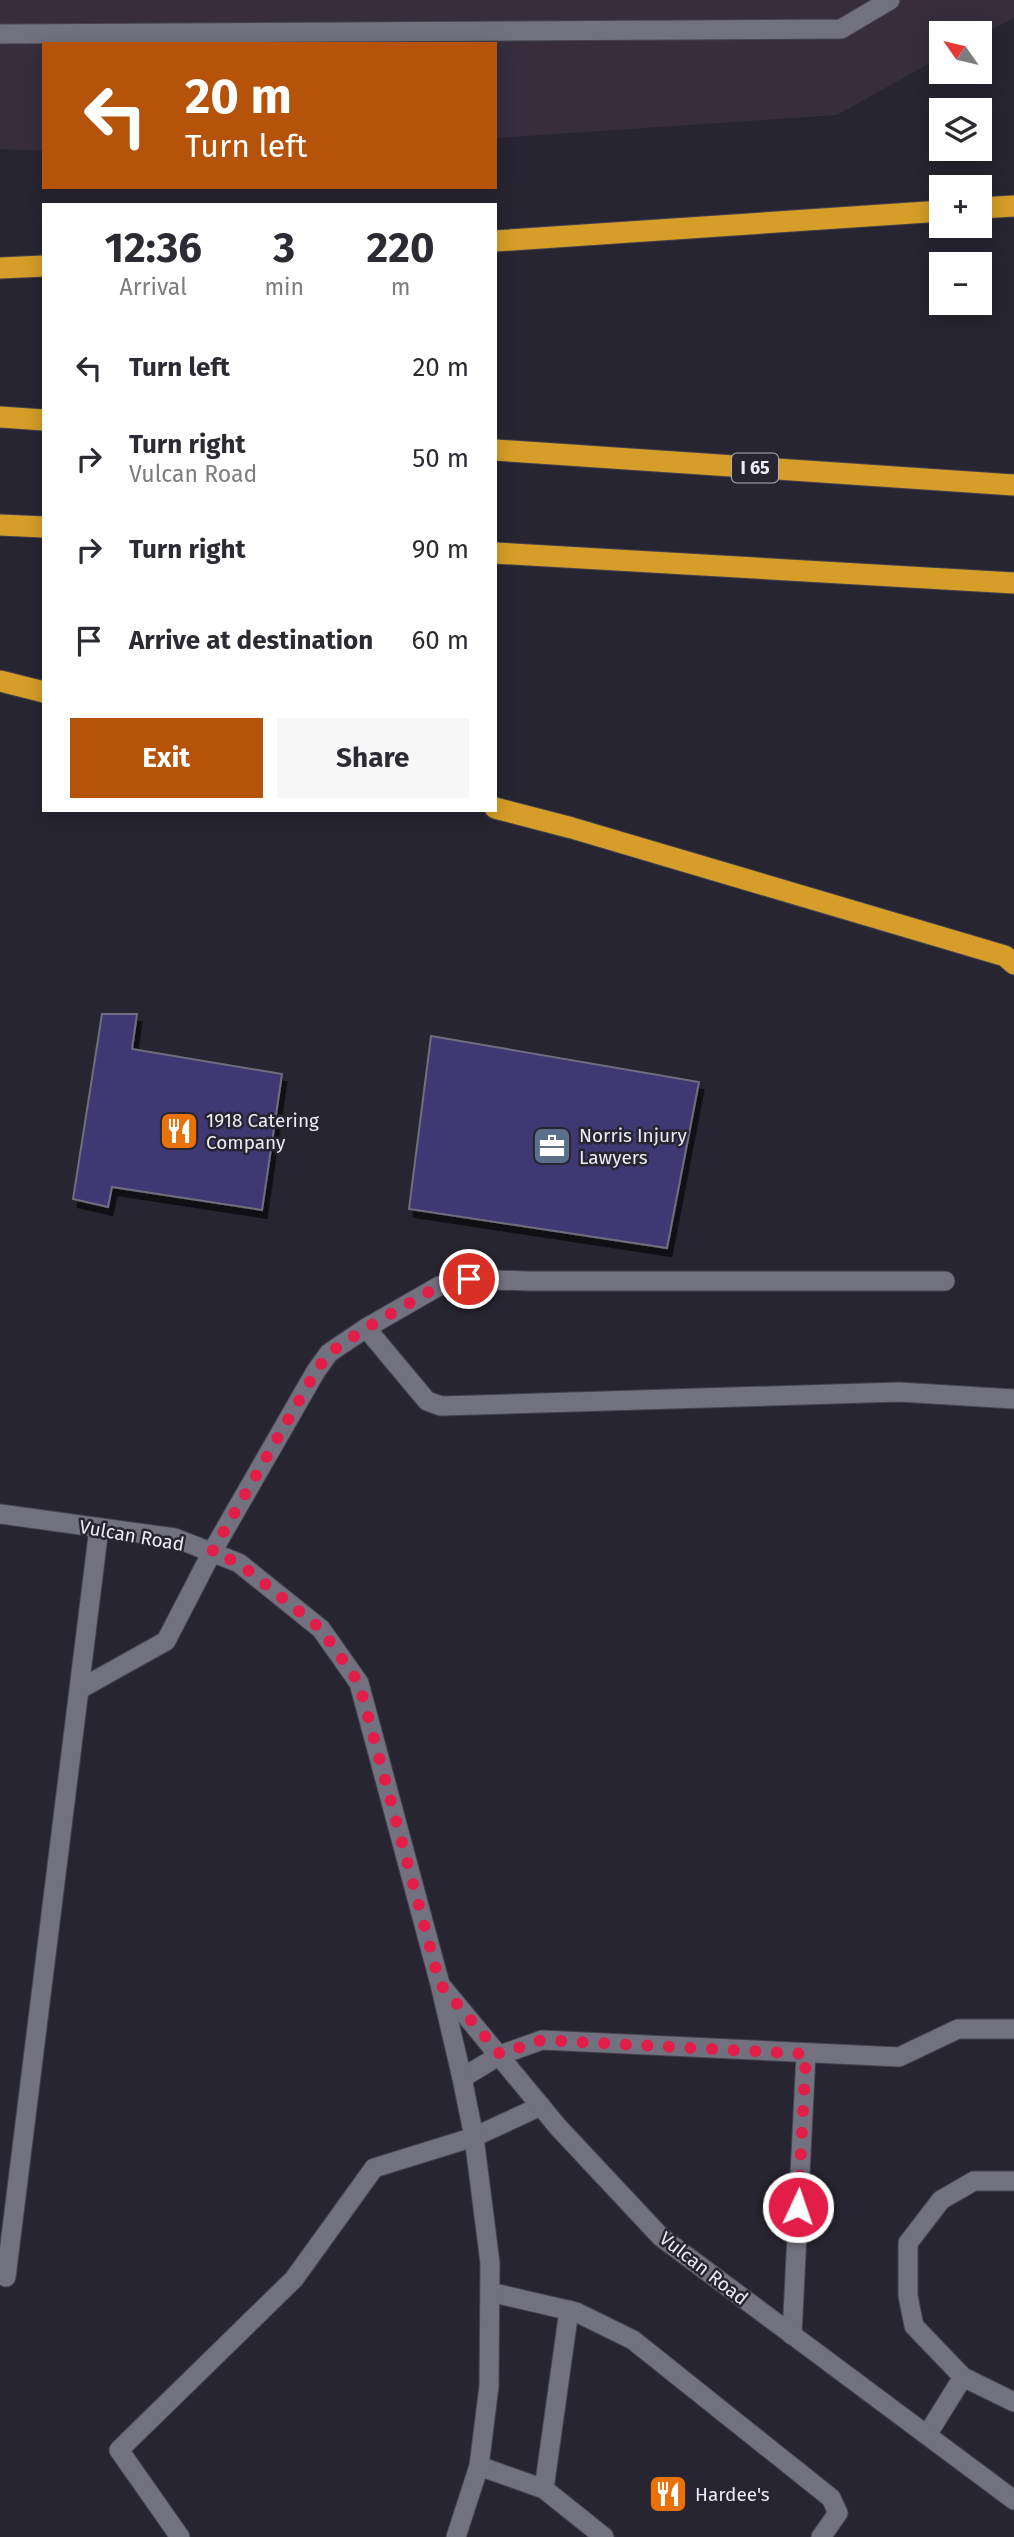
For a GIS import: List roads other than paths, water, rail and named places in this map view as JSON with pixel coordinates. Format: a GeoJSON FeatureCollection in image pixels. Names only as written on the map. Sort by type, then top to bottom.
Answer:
{"type":"FeatureCollection","features":[{"type":"Feature","properties":{"kind":"highway"},"geometry":{"type":"LineString","coordinates":[[992,207],[1014,206]]}},
{"type":"Feature","properties":{"kind":"highway"},"geometry":{"type":"LineString","coordinates":[[497,241],[929,212]]}},
{"type":"Feature","properties":{"kind":"highway"},"geometry":{"type":"LineString","coordinates":[[0,268],[42,266]]}},
{"type":"Feature","properties":{"kind":"highway"},"geometry":{"type":"LineString","coordinates":[[0,417],[42,420]]}},
{"type":"Feature","properties":{"kind":"highway","name":"I 65"},"geometry":{"type":"LineString","coordinates":[[497,450],[1014,485]]}},
{"type":"Feature","properties":{"kind":"highway"},"geometry":{"type":"LineString","coordinates":[[0,525],[42,527]]}},
{"type":"Feature","properties":{"kind":"highway"},"geometry":{"type":"LineString","coordinates":[[497,553],[1014,583]]}},
{"type":"Feature","properties":{"kind":"highway"},"geometry":{"type":"LineString","coordinates":[[0,681],[42,692]]}},
{"type":"Feature","properties":{"kind":"highway"},"geometry":{"type":"LineString","coordinates":[[497,809],[572,828],[991,952],[1004,956],[1014,964]]}},
{"type":"Feature","properties":{"kind":"street"},"geometry":{"type":"LineString","coordinates":[[0,34],[841,29],[890,0]]}},
{"type":"Feature","properties":{"kind":"street"},"geometry":{"type":"LineString","coordinates":[[80,1689],[166,1641],[212,1552],[329,1353],[366,1328],[439,1286],[469,1279],[528,1282],[945,1281]]}},
{"type":"Feature","properties":{"kind":"street"},"geometry":{"type":"LineString","coordinates":[[366,1328],[427,1401],[441,1406],[899,1392],[1014,1399]]}},
{"type":"Feature","properties":{"kind":"street","name":"Vulcan Road"},"geometry":{"type":"LineString","coordinates":[[0,1514],[175,1538],[239,1563],[321,1629],[359,1683],[440,1984],[462,2078],[474,2137],[490,2263],[489,2386],[479,2466],[456,2537]]}},
{"type":"Feature","properties":{"kind":"street"},"geometry":{"type":"LineString","coordinates":[[6,2277],[99,1528]]}},
{"type":"Feature","properties":{"kind":"street","name":"Vulcan Road"},"geometry":{"type":"LineString","coordinates":[[440,1984],[541,2106],[661,2237],[1014,2500]]}},
{"type":"Feature","properties":{"kind":"street"},"geometry":{"type":"LineString","coordinates":[[462,2078],[500,2054],[542,2040],[899,2057],[958,2029],[1014,2029]]}},
{"type":"Feature","properties":{"kind":"street"},"geometry":{"type":"LineString","coordinates":[[792,2335],[806,2054]]}},
{"type":"Feature","properties":{"kind":"street"},"geometry":{"type":"LineString","coordinates":[[180,2537],[119,2450],[294,2279],[374,2168],[474,2137],[541,2106]]}},
{"type":"Feature","properties":{"kind":"street"},"geometry":{"type":"LineString","coordinates":[[1014,2181],[974,2181],[941,2200],[908,2243],[908,2296],[914,2326],[963,2377],[1014,2402]]}},
{"type":"Feature","properties":{"kind":"street"},"geometry":{"type":"LineString","coordinates":[[490,2292],[569,2310],[633,2340],[831,2498],[838,2513],[821,2537]]}},
{"type":"Feature","properties":{"kind":"street"},"geometry":{"type":"LineString","coordinates":[[544,2489],[569,2310]]}},
{"type":"Feature","properties":{"kind":"street"},"geometry":{"type":"LineString","coordinates":[[927,2435],[963,2377]]}},
{"type":"Feature","properties":{"kind":"street"},"geometry":{"type":"LineString","coordinates":[[479,2466],[544,2489],[604,2537]]}},
{"type":"Feature","properties":{"kind":"place","name":"1918 Catering Company"},"geometry":{"type":"Point","coordinates":[179,1131]}},
{"type":"Feature","properties":{"kind":"place","name":"Norris Injury Lawyers"},"geometry":{"type":"Point","coordinates":[552,1146]}},
{"type":"Feature","properties":{"kind":"place","name":"Hardee's"},"geometry":{"type":"Point","coordinates":[668,2494]}}]}
